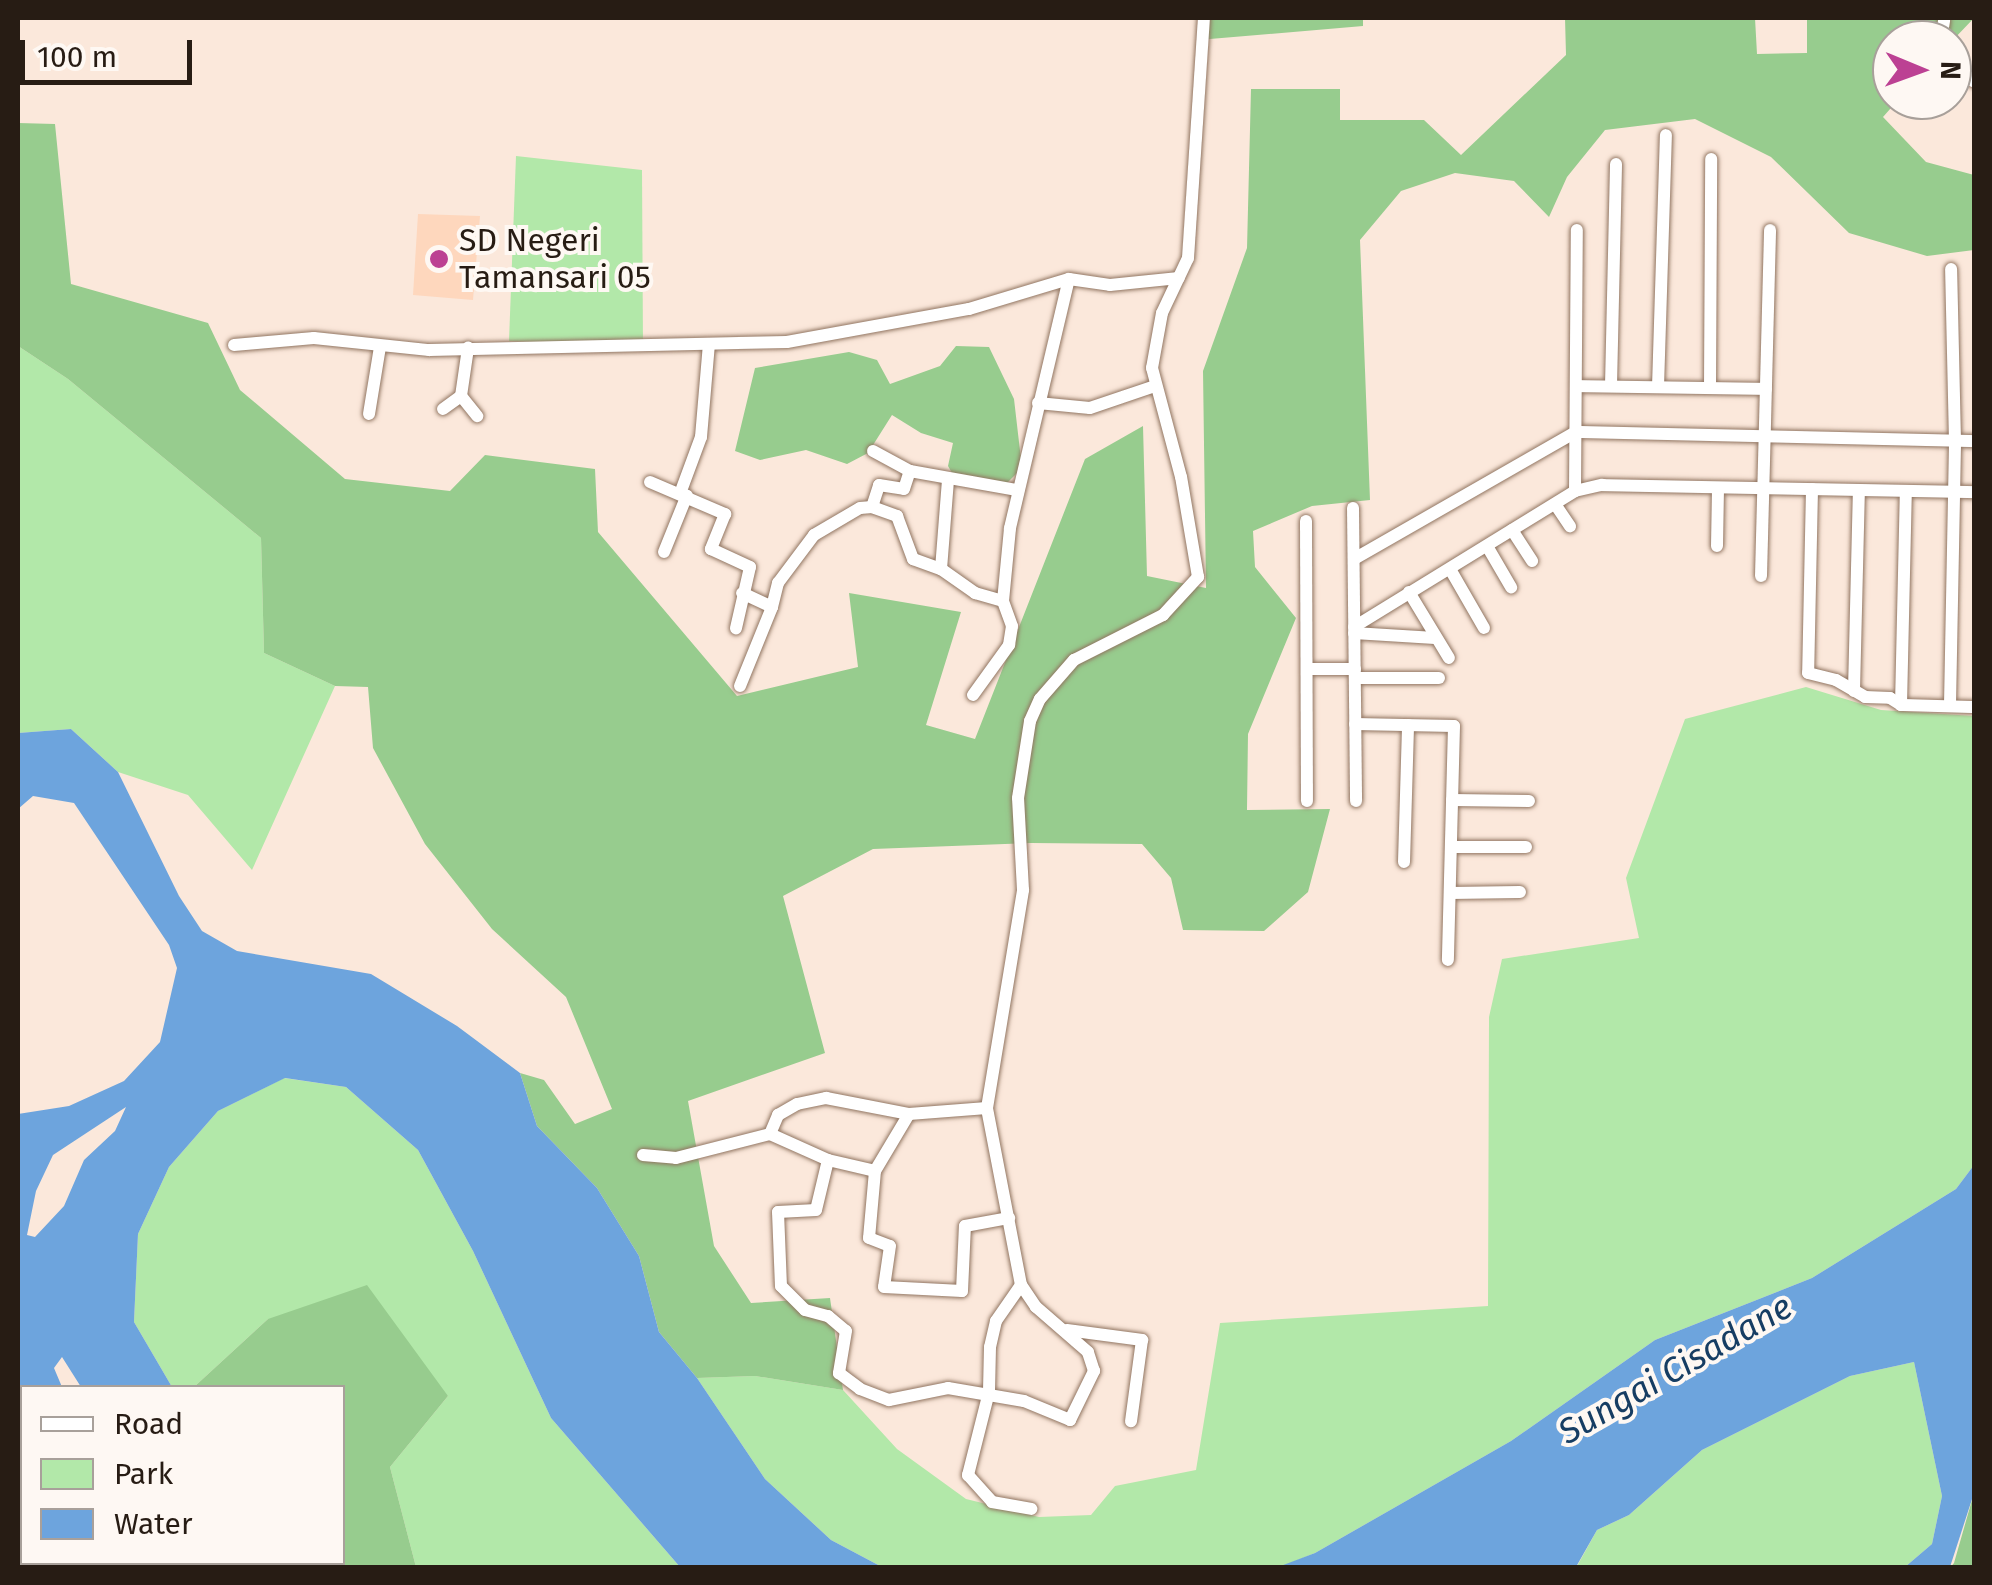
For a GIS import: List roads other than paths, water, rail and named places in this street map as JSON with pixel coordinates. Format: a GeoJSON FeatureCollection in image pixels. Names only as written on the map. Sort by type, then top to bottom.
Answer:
{"type":"FeatureCollection","features":[{"type":"Feature","properties":{"kind":"street"},"geometry":{"type":"LineString","coordinates":[[828,1160],[816,1210],[778,1212],[781,1286],[805,1310],[828,1316],[846,1331],[839,1373],[860,1389],[889,1400],[948,1388],[989,1392],[1070,1420],[1094,1371],[1088,1352],[1036,1306],[1020,1285],[987,1108],[1023,890],[1018,798],[1030,721],[1040,699],[1074,660],[1163,615],[1198,577],[1181,477],[1152,368],[1156,341],[1188,258],[1204,18]]}},
{"type":"Feature","properties":{"kind":"street"},"geometry":{"type":"LineString","coordinates":[[1658,387],[1666,136]]}},
{"type":"Feature","properties":{"kind":"street"},"geometry":{"type":"LineString","coordinates":[[1710,388],[1711,159]]}},
{"type":"Feature","properties":{"kind":"street"},"geometry":{"type":"LineString","coordinates":[[1611,386],[1616,164]]}},
{"type":"Feature","properties":{"kind":"street"},"geometry":{"type":"LineString","coordinates":[[1575,491],[1578,230]]}},
{"type":"Feature","properties":{"kind":"street"},"geometry":{"type":"LineString","coordinates":[[1761,576],[1770,230]]}},
{"type":"Feature","properties":{"kind":"street"},"geometry":{"type":"LineString","coordinates":[[1950,705],[1955,441],[1951,270]]}},
{"type":"Feature","properties":{"kind":"street"},"geometry":{"type":"LineString","coordinates":[[234,344],[314,338],[380,347],[468,348],[787,342],[969,309],[1068,280],[1110,285],[1179,278]]}},
{"type":"Feature","properties":{"kind":"street"},"geometry":{"type":"LineString","coordinates":[[973,695],[1009,645],[1012,626],[1002,601],[1017,490],[1068,280]]}},
{"type":"Feature","properties":{"kind":"street"},"geometry":{"type":"LineString","coordinates":[[664,552],[701,437],[709,344]]}},
{"type":"Feature","properties":{"kind":"street"},"geometry":{"type":"LineString","coordinates":[[369,414],[380,347]]}},
{"type":"Feature","properties":{"kind":"street"},"geometry":{"type":"LineString","coordinates":[[443,410],[461,396],[468,348]]}},
{"type":"Feature","properties":{"kind":"street"},"geometry":{"type":"LineString","coordinates":[[1038,403],[1090,408],[1156,386]]}},
{"type":"Feature","properties":{"kind":"street"},"geometry":{"type":"LineString","coordinates":[[1576,386],[1766,389]]}},
{"type":"Feature","properties":{"kind":"street"},"geometry":{"type":"LineString","coordinates":[[461,396],[476,416]]}},
{"type":"Feature","properties":{"kind":"street"},"geometry":{"type":"LineString","coordinates":[[1354,559],[1576,432],[1974,440]]}},
{"type":"Feature","properties":{"kind":"street"},"geometry":{"type":"LineString","coordinates":[[873,450],[910,471],[1017,490]]}},
{"type":"Feature","properties":{"kind":"street"},"geometry":{"type":"LineString","coordinates":[[872,507],[879,486],[904,489],[910,471]]}},
{"type":"Feature","properties":{"kind":"street"},"geometry":{"type":"LineString","coordinates":[[940,569],[948,480]]}},
{"type":"Feature","properties":{"kind":"street"},"geometry":{"type":"LineString","coordinates":[[650,482],[684,493],[726,514],[711,548],[750,567],[736,628]]}},
{"type":"Feature","properties":{"kind":"street"},"geometry":{"type":"LineString","coordinates":[[1354,630],[1575,491],[1602,486],[1974,492]]}},
{"type":"Feature","properties":{"kind":"street"},"geometry":{"type":"LineString","coordinates":[[1717,546],[1718,488]]}},
{"type":"Feature","properties":{"kind":"street"},"geometry":{"type":"LineString","coordinates":[[1812,489],[1808,673],[1902,704],[1974,707]]}},
{"type":"Feature","properties":{"kind":"street"},"geometry":{"type":"LineString","coordinates":[[1854,691],[1860,490]]}},
{"type":"Feature","properties":{"kind":"street"},"geometry":{"type":"LineString","coordinates":[[1902,704],[1906,491]]}},
{"type":"Feature","properties":{"kind":"street"},"geometry":{"type":"LineString","coordinates":[[1556,504],[1570,526]]}},
{"type":"Feature","properties":{"kind":"street"},"geometry":{"type":"LineString","coordinates":[[740,686],[778,583],[814,535],[860,508],[872,507],[896,516],[914,559],[940,569],[975,593],[1002,601]]}},
{"type":"Feature","properties":{"kind":"street"},"geometry":{"type":"LineString","coordinates":[[1353,508],[1356,801]]}},
{"type":"Feature","properties":{"kind":"street"},"geometry":{"type":"LineString","coordinates":[[1306,521],[1307,801]]}},
{"type":"Feature","properties":{"kind":"street"},"geometry":{"type":"LineString","coordinates":[[1512,530],[1532,562]]}},
{"type":"Feature","properties":{"kind":"street"},"geometry":{"type":"LineString","coordinates":[[1486,546],[1511,588]]}},
{"type":"Feature","properties":{"kind":"street"},"geometry":{"type":"LineString","coordinates":[[1450,569],[1484,628]]}},
{"type":"Feature","properties":{"kind":"street"},"geometry":{"type":"LineString","coordinates":[[1409,592],[1449,658]]}},
{"type":"Feature","properties":{"kind":"street"},"geometry":{"type":"LineString","coordinates":[[742,594],[772,607]]}},
{"type":"Feature","properties":{"kind":"street"},"geometry":{"type":"LineString","coordinates":[[1354,630],[1435,638]]}},
{"type":"Feature","properties":{"kind":"street"},"geometry":{"type":"LineString","coordinates":[[1307,669],[1438,678]]}},
{"type":"Feature","properties":{"kind":"street"},"geometry":{"type":"LineString","coordinates":[[1355,724],[1454,726],[1448,960]]}},
{"type":"Feature","properties":{"kind":"street"},"geometry":{"type":"LineString","coordinates":[[1404,862],[1408,725]]}},
{"type":"Feature","properties":{"kind":"street"},"geometry":{"type":"LineString","coordinates":[[1452,800],[1529,801]]}},
{"type":"Feature","properties":{"kind":"street"},"geometry":{"type":"LineString","coordinates":[[1451,847],[1526,847]]}},
{"type":"Feature","properties":{"kind":"street"},"geometry":{"type":"LineString","coordinates":[[1450,893],[1520,892]]}},
{"type":"Feature","properties":{"kind":"street"},"geometry":{"type":"LineString","coordinates":[[770,1134],[778,1116],[797,1104],[826,1098],[909,1114],[987,1108]]}},
{"type":"Feature","properties":{"kind":"street"},"geometry":{"type":"LineString","coordinates":[[909,1114],[875,1171],[869,1238],[890,1246],[884,1287],[962,1291],[965,1226],[1008,1218]]}},
{"type":"Feature","properties":{"kind":"street"},"geometry":{"type":"LineString","coordinates":[[643,1155],[676,1158],[770,1134],[828,1160],[875,1171]]}},
{"type":"Feature","properties":{"kind":"street"},"geometry":{"type":"LineString","coordinates":[[1020,1285],[996,1321],[990,1347],[989,1392],[968,1475],[992,1502],[1032,1509]]}},
{"type":"Feature","properties":{"kind":"street"},"geometry":{"type":"LineString","coordinates":[[1064,1330],[1142,1340],[1131,1421]]}},
{"type":"Feature","properties":{"kind":"water"},"geometry":{"type":"Polygon","coordinates":[[[71,729],[118,772],[179,896],[202,931],[237,951],[371,974],[457,1026],[520,1073],[537,1126],[597,1188],[639,1256],[659,1332],[697,1378],[765,1479],[831,1540],[882,1567],[680,1567],[551,1418],[473,1251],[418,1150],[346,1087],[285,1078],[218,1111],[169,1167],[138,1234],[134,1322],[171,1385],[80,1385],[62,1357],[54,1368],[61,1385],[20,1385],[20,1565],[207,1567],[18,1567],[18,1114],[69,1106],[124,1081],[160,1042],[177,968],[169,945],[74,803],[33,796],[18,809],[18,733],[71,729]],[[126,1107],[53,1155],[36,1191],[27,1235],[35,1237],[64,1206],[84,1160],[115,1131],[126,1107]]]}},
{"type":"Feature","properties":{"kind":"water","name":"Sungai Cisadane"},"geometry":{"type":"Polygon","coordinates":[[[1974,1165],[1974,1493],[1950,1567],[1905,1567],[1932,1544],[1942,1496],[1914,1362],[1850,1376],[1702,1450],[1629,1515],[1597,1530],[1576,1567],[1278,1567],[1315,1553],[1511,1441],[1655,1340],[1812,1278],[1956,1189],[1974,1165]]]}},
{"type":"Feature","properties":{"kind":"place","name":"SD Negeri Tamansari 05"},"geometry":{"type":"Point","coordinates":[439,259]}}]}
